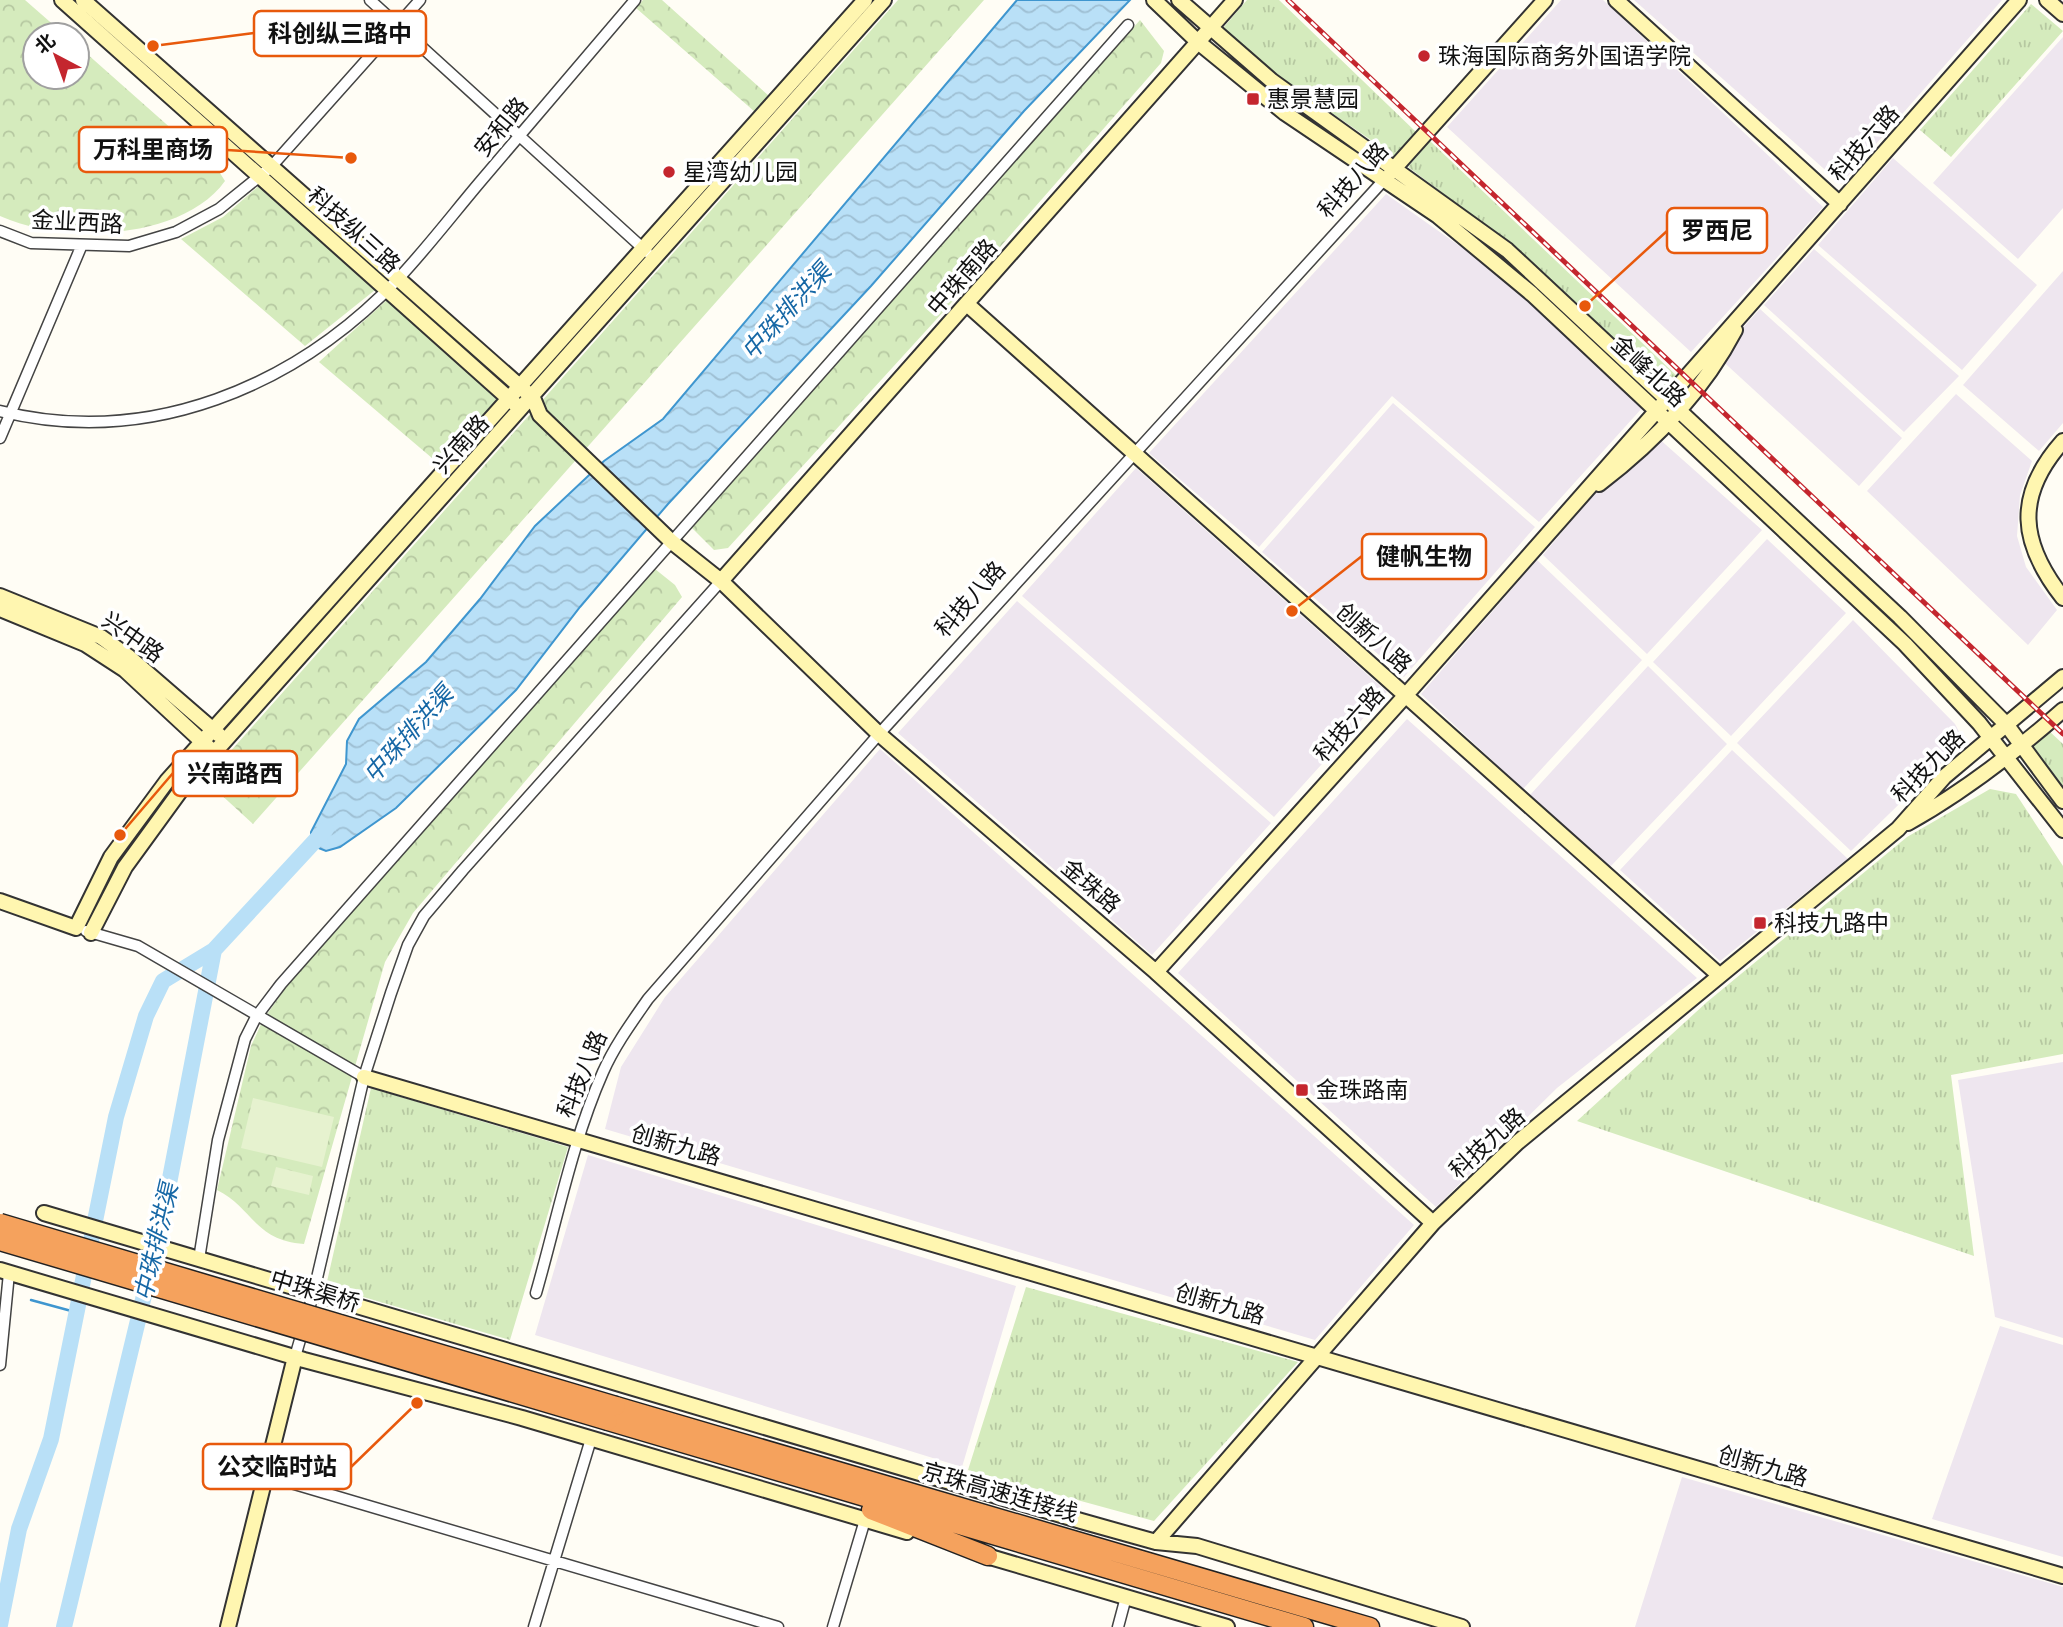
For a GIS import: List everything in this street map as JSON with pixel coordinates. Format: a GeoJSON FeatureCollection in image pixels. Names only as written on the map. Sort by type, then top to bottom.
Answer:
{"type":"FeatureCollection","features":[{"type":"Feature","properties":{"kind":"highway","name":"中珠渠桥"},"geometry":{"type":"LineString","coordinates":[[0,1223],[612,1413]]}},
{"type":"Feature","properties":{"kind":"highway","name":"中珠渠桥"},"geometry":{"type":"LineString","coordinates":[[0,1241],[612,1413]]}},
{"type":"Feature","properties":{"kind":"highway","name":"京珠高速连接线"},"geometry":{"type":"LineString","coordinates":[[612,1413],[821,1484],[1304,1627]]}},
{"type":"Feature","properties":{"kind":"highway","name":"京珠高速连接线"},"geometry":{"type":"LineString","coordinates":[[612,1413],[1370,1627]]}},
{"type":"Feature","properties":{"kind":"highway"},"geometry":{"type":"LineString","coordinates":[[821,1484],[866,1508],[988,1556]]}},
{"type":"Feature","properties":{"kind":"street","name":"科技纵三路"},"geometry":{"type":"LineString","coordinates":[[62,0],[266,172],[392,284],[533,398]]}},
{"type":"Feature","properties":{"kind":"street","name":"科技纵三路"},"geometry":{"type":"LineString","coordinates":[[83,0],[266,172]]}},
{"type":"Feature","properties":{"kind":"street"},"geometry":{"type":"LineString","coordinates":[[370,0],[655,260]]}},
{"type":"Feature","properties":{"kind":"street","name":"金业西路"},"geometry":{"type":"LineString","coordinates":[[0,230],[31,243],[81,247],[130,246],[176,232],[219,209],[266,172],[420,0]]}},
{"type":"Feature","properties":{"kind":"street","name":"安和路"},"geometry":{"type":"LineString","coordinates":[[5,413],[53,421],[100,422],[147,418],[193,408],[238,393],[281,372],[320,347],[392,284],[635,0]]}},
{"type":"Feature","properties":{"kind":"street","name":"兴南路"},"geometry":{"type":"LineString","coordinates":[[76,928],[111,857],[167,781],[865,0]]}},
{"type":"Feature","properties":{"kind":"street","name":"兴南路"},"geometry":{"type":"LineString","coordinates":[[91,933],[125,867],[145,837],[214,752],[533,398],[884,0]]}},
{"type":"Feature","properties":{"kind":"street","name":"金峰北路"},"geometry":{"type":"LineString","coordinates":[[1179,0],[1272,82],[1396,167],[1507,250],[1900,617],[2006,724],[2063,801]]}},
{"type":"Feature","properties":{"kind":"street","name":"中珠南路"},"geometry":{"type":"LineString","coordinates":[[721,581],[968,305],[1235,0]]}},
{"type":"Feature","properties":{"kind":"street","name":"科技八路"},"geometry":{"type":"LineString","coordinates":[[536,1293],[579,1140],[603,1072],[622,1036],[648,999],[879,734],[1545,0]]}},
{"type":"Feature","properties":{"kind":"street"},"geometry":{"type":"LineString","coordinates":[[1616,0],[1840,204]]}},
{"type":"Feature","properties":{"kind":"street","name":"科技六路"},"geometry":{"type":"LineString","coordinates":[[1156,972],[1405,696],[2019,0]]}},
{"type":"Feature","properties":{"kind":"street"},"geometry":{"type":"LineString","coordinates":[[2047,0],[2063,14]]}},
{"type":"Feature","properties":{"kind":"street","name":"金峰北路"},"geometry":{"type":"LineString","coordinates":[[1157,3],[1198,42],[1285,113],[1438,216],[1489,256],[1905,644],[1991,737],[2063,830]]}},
{"type":"Feature","properties":{"kind":"street"},"geometry":{"type":"LineString","coordinates":[[193,1257],[218,1140],[245,1039],[256,1017],[281,984],[754,445],[1128,25]]}},
{"type":"Feature","properties":{"kind":"street"},"geometry":{"type":"LineString","coordinates":[[0,438],[5,413],[81,247]]}},
{"type":"Feature","properties":{"kind":"street","name":"科技纵三路"},"geometry":{"type":"LineString","coordinates":[[392,284],[522,410]]}},
{"type":"Feature","properties":{"kind":"street","name":"创新八路"},"geometry":{"type":"LineString","coordinates":[[968,305],[1719,975]]}},
{"type":"Feature","properties":{"kind":"street","name":"科技六路"},"geometry":{"type":"LineString","coordinates":[[1573,504],[1635,456],[1680,411],[1721,356],[1742,315]]}},
{"type":"Feature","properties":{"kind":"street"},"geometry":{"type":"LineString","coordinates":[[533,398],[540,415]]}},
{"type":"Feature","properties":{"kind":"street"},"geometry":{"type":"LineString","coordinates":[[522,410],[540,415]]}},
{"type":"Feature","properties":{"kind":"street","name":"金珠路"},"geometry":{"type":"LineString","coordinates":[[540,415],[671,542],[721,581],[879,734],[1156,972],[1433,1223]]}},
{"type":"Feature","properties":{"kind":"street"},"geometry":{"type":"LineString","coordinates":[[2063,441],[2040,472],[2028,508],[2034,555],[2063,598]]}},
{"type":"Feature","properties":{"kind":"street"},"geometry":{"type":"LineString","coordinates":[[237,1627],[274,1478],[364,1077],[408,945],[424,916],[721,581]]}},
{"type":"Feature","properties":{"kind":"street","name":"兴中路"},"geometry":{"type":"LineString","coordinates":[[0,596],[102,637],[129,657],[208,736],[214,752]]}},
{"type":"Feature","properties":{"kind":"street","name":"兴中路"},"geometry":{"type":"LineString","coordinates":[[0,610],[85,644],[125,670],[208,736],[225,741]]}},
{"type":"Feature","properties":{"kind":"street","name":"科技九路"},"geometry":{"type":"LineString","coordinates":[[1156,1542],[1433,1223],[1518,1142],[1898,829],[1944,777],[2063,677]]}},
{"type":"Feature","properties":{"kind":"street","name":"科技九路"},"geometry":{"type":"LineString","coordinates":[[1898,829],[1956,796],[2063,710]]}},
{"type":"Feature","properties":{"kind":"street"},"geometry":{"type":"LineString","coordinates":[[0,901],[91,933],[138,946],[256,1017],[364,1077]]}},
{"type":"Feature","properties":{"kind":"street","name":"创新九路"},"geometry":{"type":"LineString","coordinates":[[364,1077],[2063,1576]]}},
{"type":"Feature","properties":{"kind":"street"},"geometry":{"type":"LineString","coordinates":[[44,1213],[313,1295],[1156,1542],[1197,1546],[1462,1627]]}},
{"type":"Feature","properties":{"kind":"street"},"geometry":{"type":"LineString","coordinates":[[0,1365],[4,1271],[53,1288],[299,1358],[591,1438],[1126,1597],[1211,1625],[1227,1627]]}},
{"type":"Feature","properties":{"kind":"street"},"geometry":{"type":"LineString","coordinates":[[228,1627],[299,1358]]}},
{"type":"Feature","properties":{"kind":"street"},"geometry":{"type":"LineString","coordinates":[[534,1627],[591,1438]]}},
{"type":"Feature","properties":{"kind":"street"},"geometry":{"type":"LineString","coordinates":[[274,1478],[778,1627]]}},
{"type":"Feature","properties":{"kind":"street"},"geometry":{"type":"LineString","coordinates":[[833,1627],[865,1520]]}},
{"type":"Feature","properties":{"kind":"street"},"geometry":{"type":"LineString","coordinates":[[1118,1627],[1126,1597]]}},
{"type":"Feature","properties":{"kind":"shaded area"},"geometry":{"type":"Polygon","coordinates":[[[1561,0],[1603,0],[1823,207],[1691,352],[1447,127],[1561,0]]]}},
{"type":"Feature","properties":{"kind":"shaded area"},"geometry":{"type":"Polygon","coordinates":[[[1634,0],[2002,0],[1841,184],[1634,0]]]}},
{"type":"Feature","properties":{"kind":"shaded area"},"geometry":{"type":"Polygon","coordinates":[[[2063,37],[2063,208],[2018,259],[1933,183],[2063,37]]]}},
{"type":"Feature","properties":{"kind":"shaded area"},"geometry":{"type":"Polygon","coordinates":[[[1893,158],[2037,285],[1962,370],[1818,245],[1893,158]]]}},
{"type":"Feature","properties":{"kind":"shaded area"},"geometry":{"type":"Polygon","coordinates":[[[1386,194],[1488,266],[1643,407],[1539,522],[1392,396],[1259,547],[1149,453],[1386,194]]]}},
{"type":"Feature","properties":{"kind":"shaded area"},"geometry":{"type":"Polygon","coordinates":[[[1814,249],[1959,376],[1904,432],[1764,305],[1814,249]]]}},
{"type":"Feature","properties":{"kind":"shaded area"},"geometry":{"type":"Polygon","coordinates":[[[2063,271],[2063,423],[2039,451],[1963,385],[2063,271]]]}},
{"type":"Feature","properties":{"kind":"shaded area"},"geometry":{"type":"Polygon","coordinates":[[[1760,309],[1902,438],[1859,486],[1717,356],[1760,309]]]}},
{"type":"Feature","properties":{"kind":"shaded area"},"geometry":{"type":"Polygon","coordinates":[[[1956,394],[2032,461],[2020,495],[2017,536],[2026,567],[2057,610],[2028,645],[1867,491],[1956,394]]]}},
{"type":"Feature","properties":{"kind":"shaded area"},"geometry":{"type":"Polygon","coordinates":[[[1393,403],[1535,527],[1404,677],[1262,552],[1393,403]]]}},
{"type":"Feature","properties":{"kind":"shaded area"},"geometry":{"type":"Polygon","coordinates":[[[1648,429],[1762,530],[1647,654],[1543,555],[1648,429]]]}},
{"type":"Feature","properties":{"kind":"shaded area"},"geometry":{"type":"Polygon","coordinates":[[[1136,468],[1387,692],[1274,817],[1022,596],[1136,468]]]}},
{"type":"Feature","properties":{"kind":"shaded area"},"geometry":{"type":"Polygon","coordinates":[[[1767,539],[1846,613],[1731,736],[1653,662],[1767,539]]]}},
{"type":"Feature","properties":{"kind":"shaded area"},"geometry":{"type":"Polygon","coordinates":[[[1537,560],[1642,660],[1523,789],[1421,694],[1537,560]]]}},
{"type":"Feature","properties":{"kind":"shaded area"},"geometry":{"type":"Polygon","coordinates":[[[1017,601],[1271,823],[1152,955],[898,733],[1017,601]]]}},
{"type":"Feature","properties":{"kind":"shaded area"},"geometry":{"type":"Polygon","coordinates":[[[1853,620],[1955,724],[1964,741],[1851,851],[1737,743],[1853,620]]]}},
{"type":"Feature","properties":{"kind":"shaded area"},"geometry":{"type":"Polygon","coordinates":[[[1648,666],[1727,744],[1610,867],[1530,795],[1648,666]]]}},
{"type":"Feature","properties":{"kind":"shaded area"},"geometry":{"type":"Polygon","coordinates":[[[1407,719],[1697,978],[1557,1088],[1436,1207],[1178,973],[1407,719]]]}},
{"type":"Feature","properties":{"kind":"shaded area"},"geometry":{"type":"Polygon","coordinates":[[[880,749],[1414,1225],[1315,1340],[605,1129],[621,1067],[665,997],[880,749]]]}},
{"type":"Feature","properties":{"kind":"shaded area"},"geometry":{"type":"Polygon","coordinates":[[[1732,750],[1848,859],[1720,961],[1620,870],[1732,750]]]}},
{"type":"Feature","properties":{"kind":"shaded area"},"geometry":{"type":"Polygon","coordinates":[[[2063,1062],[2063,1338],[1995,1317],[1958,1080],[2063,1062]]]}},
{"type":"Feature","properties":{"kind":"shaded area"},"geometry":{"type":"Polygon","coordinates":[[[588,1155],[1016,1286],[962,1467],[535,1335],[588,1155]]]}},
{"type":"Feature","properties":{"kind":"shaded area"},"geometry":{"type":"Polygon","coordinates":[[[2000,1326],[2063,1345],[2063,1557],[1932,1519],[2000,1326]]]}},
{"type":"Feature","properties":{"kind":"shaded area"},"geometry":{"type":"Polygon","coordinates":[[[1682,1477],[2063,1587],[2063,1627],[1635,1627],[1682,1477]]]}},
{"type":"Feature","properties":{"kind":"green space"},"geometry":{"type":"Polygon","coordinates":[[[0,0],[25,0],[49,21],[21,21],[21,91],[91,91],[91,57],[218,170],[225,181],[205,201],[180,216],[151,226],[119,232],[55,231],[25,225],[0,216],[0,0]]]}},
{"type":"Feature","properties":{"kind":"green space"},"geometry":{"type":"Polygon","coordinates":[[[643,0],[662,0],[769,96],[755,112],[636,8],[643,0]]]}},
{"type":"Feature","properties":{"kind":"green space"},"geometry":{"type":"Polygon","coordinates":[[[898,0],[984,0],[253,824],[205,780],[898,0]]]}},
{"type":"Feature","properties":{"kind":"green space"},"geometry":{"type":"Polygon","coordinates":[[[1247,0],[1279,0],[1416,132],[1394,156],[1274,73],[1223,28],[1247,0]]]}},
{"type":"Feature","properties":{"kind":"green space"},"geometry":{"type":"Polygon","coordinates":[[[2031,4],[2063,31],[1951,157],[1920,130],[2031,4]]]}},
{"type":"Feature","properties":{"kind":"green space"},"geometry":{"type":"Polygon","coordinates":[[[1140,20],[1164,51],[1161,63],[944,311],[728,548],[714,550],[692,528],[1140,20]]]}},
{"type":"Feature","properties":{"kind":"green space"},"geometry":{"type":"Polygon","coordinates":[[[1430,141],[1677,376],[1667,388],[1513,246],[1408,167],[1430,141]]]}},
{"type":"Feature","properties":{"kind":"green space"},"geometry":{"type":"Polygon","coordinates":[[[261,184],[375,290],[305,346],[181,239],[223,217],[261,184]]]}},
{"type":"Feature","properties":{"kind":"green space"},"geometry":{"type":"Polygon","coordinates":[[[388,299],[498,398],[439,464],[319,362],[388,299]]]}},
{"type":"Feature","properties":{"kind":"green space"},"geometry":{"type":"Polygon","coordinates":[[[655,569],[675,585],[682,597],[413,913],[385,962],[304,1244],[275,1237],[229,1197],[217,1190],[251,1046],[263,1020],[296,973],[655,569]]]}},
{"type":"Feature","properties":{"kind":"green space"},"geometry":{"type":"Polygon","coordinates":[[[2048,730],[2063,744],[2063,792],[2029,747],[2048,730]]]}},
{"type":"Feature","properties":{"kind":"green space"},"geometry":{"type":"Polygon","coordinates":[[[1990,789],[2016,794],[2063,866],[2063,1054],[1951,1075],[1974,1256],[1577,1121],[1707,1002],[1907,837],[1990,789]]]}},
{"type":"Feature","properties":{"kind":"green space"},"geometry":{"type":"Polygon","coordinates":[[[371,1088],[568,1147],[510,1340],[326,1286],[371,1088]]]}},
{"type":"Feature","properties":{"kind":"green space"},"geometry":{"type":"Polygon","coordinates":[[[253,1098],[334,1117],[322,1167],[241,1148],[253,1098]]]}},
{"type":"Feature","properties":{"kind":"green space"},"geometry":{"type":"Polygon","coordinates":[[[276,1167],[313,1176],[309,1195],[271,1186],[276,1167]]]}},
{"type":"Feature","properties":{"kind":"green space"},"geometry":{"type":"Polygon","coordinates":[[[1026,1287],[1298,1362],[1154,1521],[968,1470],[1026,1287]]]}},
{"type":"Feature","properties":{"kind":"water"},"geometry":{"type":"Polygon","coordinates":[[[1017,0],[1130,0],[1024,111],[871,286],[668,504],[580,607],[516,690],[396,808],[340,847],[326,851],[311,845],[311,832],[346,764],[347,741],[359,719],[426,662],[480,599],[535,526],[604,461],[663,419],[1017,0]]]}},
{"type":"Feature","properties":{"kind":"waterway","name":"中珠排洪渠"},"geometry":{"type":"LineString","coordinates":[[64,1627],[161,1225],[214,950],[326,829]]}},
{"type":"Feature","properties":{"kind":"waterway"},"geometry":{"type":"LineString","coordinates":[[0,1625],[19,1529],[51,1439],[116,1117],[146,1016],[163,981],[214,950]]}},
{"type":"Feature","properties":{"kind":"waterway"},"geometry":{"type":"LineString","coordinates":[[31,1300],[75,1312]]}},
{"type":"Feature","properties":{"kind":"railway"},"geometry":{"type":"LineString","coordinates":[[1288,0],[2063,734]]}},
{"type":"Feature","properties":{"kind":"place","name":"科创纵三路中"},"geometry":{"type":"Point","coordinates":[153,46]}},
{"type":"Feature","properties":{"kind":"place","name":"珠海国际商务外国语学院"},"geometry":{"type":"Point","coordinates":[1424,56]}},
{"type":"Feature","properties":{"kind":"place","name":"惠景慧园"},"geometry":{"type":"Point","coordinates":[1253,99]}},
{"type":"Feature","properties":{"kind":"place","name":"万科里商场"},"geometry":{"type":"Point","coordinates":[351,158]}},
{"type":"Feature","properties":{"kind":"place","name":"星湾幼儿园"},"geometry":{"type":"Point","coordinates":[669,172]}},
{"type":"Feature","properties":{"kind":"place","name":"罗西尼"},"geometry":{"type":"Point","coordinates":[1585,306]}},
{"type":"Feature","properties":{"kind":"place","name":"健帆生物"},"geometry":{"type":"Point","coordinates":[1292,611]}},
{"type":"Feature","properties":{"kind":"place","name":"兴南路西"},"geometry":{"type":"Point","coordinates":[120,835]}},
{"type":"Feature","properties":{"kind":"place","name":"科技九路中"},"geometry":{"type":"Point","coordinates":[1760,923]}},
{"type":"Feature","properties":{"kind":"place","name":"金珠路南"},"geometry":{"type":"Point","coordinates":[1302,1090]}},
{"type":"Feature","properties":{"kind":"place","name":"公交临时站"},"geometry":{"type":"Point","coordinates":[417,1403]}}]}
